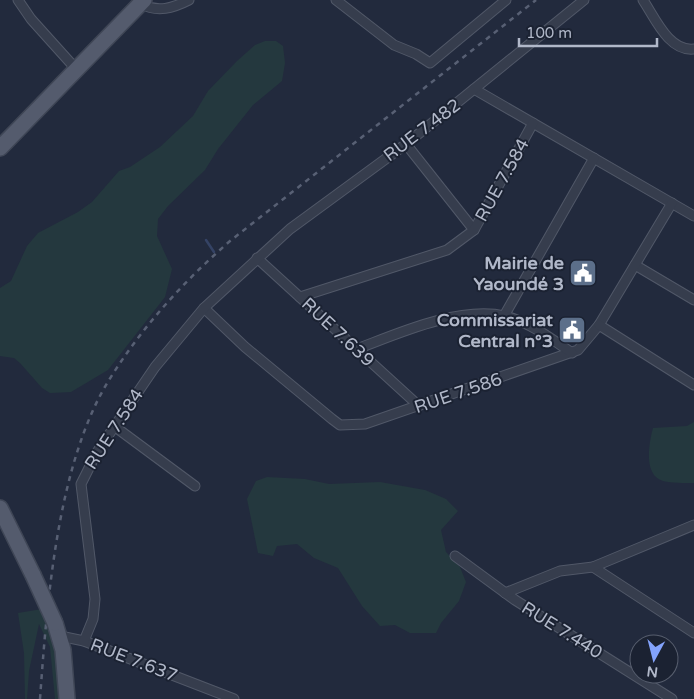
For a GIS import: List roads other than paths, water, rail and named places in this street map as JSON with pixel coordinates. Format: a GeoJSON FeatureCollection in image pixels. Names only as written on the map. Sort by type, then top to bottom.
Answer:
{"type":"FeatureCollection","features":[{"type":"Feature","properties":{"kind":"main road"},"geometry":{"type":"LineString","coordinates":[[0,148],[143,2]]}},
{"type":"Feature","properties":{"kind":"main road"},"geometry":{"type":"LineString","coordinates":[[0,508],[58,629],[64,658],[67,699]]}},
{"type":"Feature","properties":{"kind":"street"},"geometry":{"type":"LineString","coordinates":[[18,0],[31,19],[76,69]]}},
{"type":"Feature","properties":{"kind":"street"},"geometry":{"type":"LineString","coordinates":[[143,2],[148,7],[166,9],[189,0]]}},
{"type":"Feature","properties":{"kind":"street"},"geometry":{"type":"LineString","coordinates":[[336,0],[394,45],[416,54],[430,63],[506,0]]}},
{"type":"Feature","properties":{"kind":"street","name":"RUE 7.482"},"geometry":{"type":"LineString","coordinates":[[258,258],[290,229],[406,144],[584,0]]}},
{"type":"Feature","properties":{"kind":"street"},"geometry":{"type":"LineString","coordinates":[[643,0],[676,46],[694,49]]}},
{"type":"Feature","properties":{"kind":"street","name":"RUE 7.584"},"geometry":{"type":"LineString","coordinates":[[474,89],[694,216]]}},
{"type":"Feature","properties":{"kind":"street","name":"RUE 7.584"},"geometry":{"type":"LineString","coordinates":[[300,297],[447,250],[474,230],[533,123]]}},
{"type":"Feature","properties":{"kind":"street"},"geometry":{"type":"LineString","coordinates":[[406,144],[474,230]]}},
{"type":"Feature","properties":{"kind":"street"},"geometry":{"type":"LineString","coordinates":[[504,316],[594,158]]}},
{"type":"Feature","properties":{"kind":"street","name":"RUE 7.586"},"geometry":{"type":"LineString","coordinates":[[204,308],[303,396],[340,425],[365,424],[578,350],[600,325],[672,203]]}},
{"type":"Feature","properties":{"kind":"street","name":"RUE 7.584"},"geometry":{"type":"LineString","coordinates":[[84,641],[92,619],[96,599],[81,484],[97,452],[155,367],[204,308],[258,258]]}},
{"type":"Feature","properties":{"kind":"street","name":"RUE 7.639"},"geometry":{"type":"LineString","coordinates":[[258,258],[419,406]]}},
{"type":"Feature","properties":{"kind":"street"},"geometry":{"type":"LineString","coordinates":[[635,265],[694,300]]}},
{"type":"Feature","properties":{"kind":"street"},"geometry":{"type":"LineString","coordinates":[[357,349],[415,327],[479,315],[504,316],[544,334],[572,353]]}},
{"type":"Feature","properties":{"kind":"street"},"geometry":{"type":"LineString","coordinates":[[600,325],[694,386]]}},
{"type":"Feature","properties":{"kind":"street"},"geometry":{"type":"LineString","coordinates":[[114,426],[195,486]]}},
{"type":"Feature","properties":{"kind":"street"},"geometry":{"type":"LineString","coordinates":[[505,593],[560,571],[593,567],[694,525]]}},
{"type":"Feature","properties":{"kind":"street","name":"RUE 7.440"},"geometry":{"type":"LineString","coordinates":[[455,556],[505,593],[672,699]]}},
{"type":"Feature","properties":{"kind":"street"},"geometry":{"type":"LineString","coordinates":[[593,567],[694,633]]}},
{"type":"Feature","properties":{"kind":"street","name":"RUE 7.637"},"geometry":{"type":"LineString","coordinates":[[58,629],[84,641],[234,699]]}},
{"type":"Feature","properties":{"kind":"waterway"},"geometry":{"type":"LineString","coordinates":[[206,240],[214,252]]}},
{"type":"Feature","properties":{"kind":"railway"},"geometry":{"type":"LineString","coordinates":[[40,699],[51,578],[66,492],[77,452],[91,414],[122,360],[164,306],[230,241],[536,0]]}},
{"type":"Feature","properties":{"kind":"place","name":"Mairie de Yaoundé 3"},"geometry":{"type":"Point","coordinates":[583,273]}},
{"type":"Feature","properties":{"kind":"place","name":"Commissariat Central n°3"},"geometry":{"type":"Point","coordinates":[572,330]}}]}
